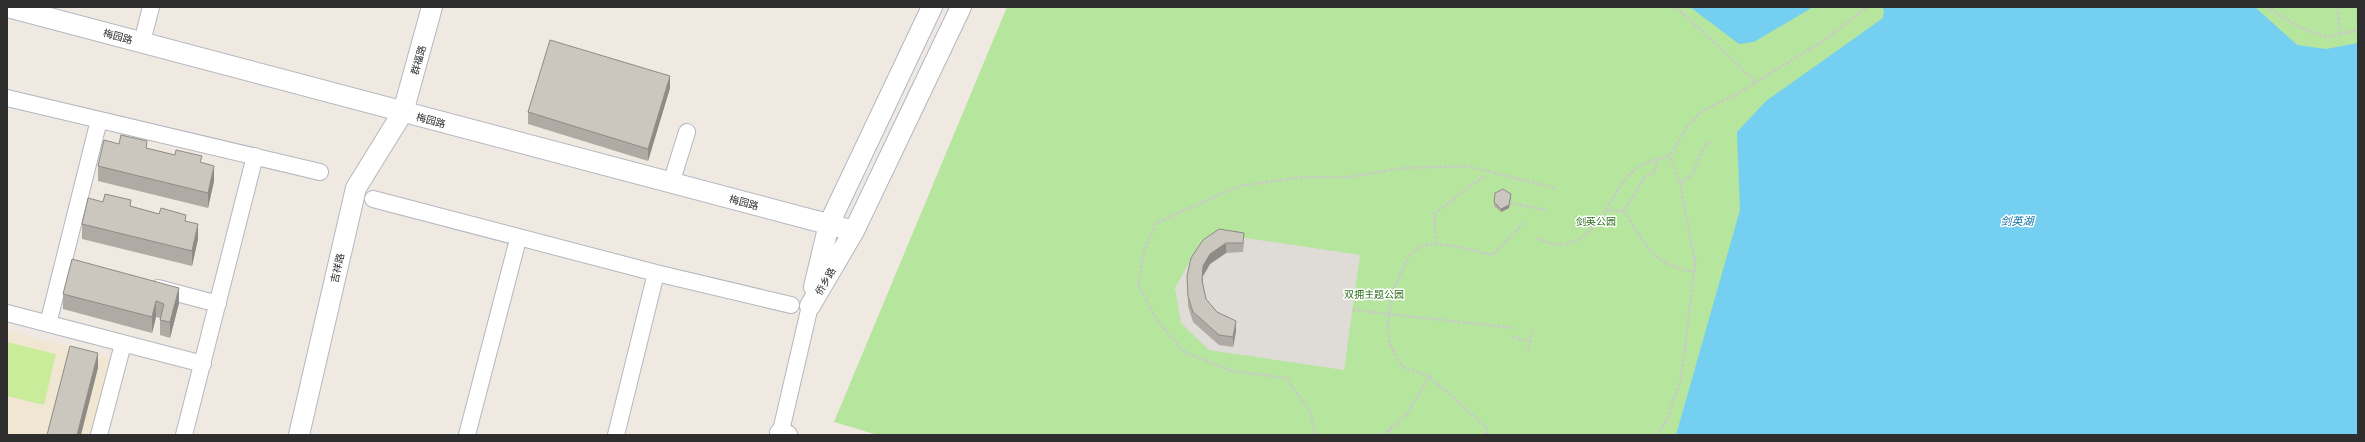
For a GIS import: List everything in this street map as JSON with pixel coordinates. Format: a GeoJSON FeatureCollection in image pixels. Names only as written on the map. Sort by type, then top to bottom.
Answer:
{"type":"FeatureCollection","features":[{"type":"Feature","properties":{"kind":"street","name":"梅园路"},"geometry":{"type":"LineString","coordinates":[[8,7],[854,231]]}},
{"type":"Feature","properties":{"kind":"street"},"geometry":{"type":"LineString","coordinates":[[142,42],[151,7]]}},
{"type":"Feature","properties":{"kind":"street","name":"群福路"},"geometry":{"type":"LineString","coordinates":[[403,112],[432,7]]}},
{"type":"Feature","properties":{"kind":"street","name":"侨乡路"},"geometry":{"type":"LineString","coordinates":[[800,305],[829,224],[932,7]]}},
{"type":"Feature","properties":{"kind":"street","name":"侨乡路"},"geometry":{"type":"LineString","coordinates":[[800,305],[854,231],[961,7]]}},
{"type":"Feature","properties":{"kind":"street"},"geometry":{"type":"LineString","coordinates":[[7,98],[320,172]]}},
{"type":"Feature","properties":{"kind":"street","name":"吉祥路"},"geometry":{"type":"LineString","coordinates":[[299,435],[356,188],[403,112]]}},
{"type":"Feature","properties":{"kind":"street"},"geometry":{"type":"LineString","coordinates":[[48,324],[71,264],[100,120]]}},
{"type":"Feature","properties":{"kind":"street"},"geometry":{"type":"LineString","coordinates":[[673,177],[687,132]]}},
{"type":"Feature","properties":{"kind":"street"},"geometry":{"type":"LineString","coordinates":[[184,435],[254,156]]}},
{"type":"Feature","properties":{"kind":"street"},"geometry":{"type":"LineString","coordinates":[[373,199],[656,273],[800,305],[782,434]]}},
{"type":"Feature","properties":{"kind":"street"},"geometry":{"type":"LineString","coordinates":[[467,435],[516,247]]}},
{"type":"Feature","properties":{"kind":"street"},"geometry":{"type":"LineString","coordinates":[[616,435],[656,273]]}},
{"type":"Feature","properties":{"kind":"street"},"geometry":{"type":"LineString","coordinates":[[145,284],[218,304]]}},
{"type":"Feature","properties":{"kind":"street"},"geometry":{"type":"LineString","coordinates":[[7,313],[203,364]]}},
{"type":"Feature","properties":{"kind":"street"},"geometry":{"type":"LineString","coordinates":[[100,435],[123,344]]}},
{"type":"Feature","properties":{"kind":"path"},"geometry":{"type":"LineString","coordinates":[[1676,7],[1755,81]]}},
{"type":"Feature","properties":{"kind":"path"},"geometry":{"type":"LineString","coordinates":[[1536,238],[1558,245],[1570,243],[1593,228],[1631,173],[1647,161],[1670,156],[1687,127],[1702,111],[1736,95],[1755,81],[1824,41],[1867,7]]}},
{"type":"Feature","properties":{"kind":"path"},"geometry":{"type":"LineString","coordinates":[[2266,7],[2312,33],[2326,37],[2358,30]]}},
{"type":"Feature","properties":{"kind":"path"},"geometry":{"type":"LineString","coordinates":[[2337,7],[2341,34]]}},
{"type":"Feature","properties":{"kind":"path"},"geometry":{"type":"LineString","coordinates":[[1680,183],[1692,175],[1703,148],[1712,141]]}},
{"type":"Feature","properties":{"kind":"path"},"geometry":{"type":"LineString","coordinates":[[1655,435],[1665,424],[1681,379],[1695,272],[1694,258],[1680,183],[1670,156]]}},
{"type":"Feature","properties":{"kind":"path"},"geometry":{"type":"LineString","coordinates":[[1624,211],[1645,177],[1654,173],[1659,158]]}},
{"type":"Feature","properties":{"kind":"path"},"geometry":{"type":"LineString","coordinates":[[1315,435],[1310,411],[1286,378],[1232,371],[1186,353],[1158,322],[1138,284],[1144,252],[1156,223],[1239,186],[1304,177],[1350,178],[1403,168],[1467,166],[1555,188]]}},
{"type":"Feature","properties":{"kind":"path"},"geometry":{"type":"LineString","coordinates":[[1436,244],[1434,214],[1484,176]]}},
{"type":"Feature","properties":{"kind":"path"},"geometry":{"type":"LineString","coordinates":[[1510,203],[1546,210]]}},
{"type":"Feature","properties":{"kind":"path"},"geometry":{"type":"LineString","coordinates":[[1606,210],[1624,211]]}},
{"type":"Feature","properties":{"kind":"path"},"geometry":{"type":"LineString","coordinates":[[1624,211],[1653,256],[1677,269],[1695,272]]}},
{"type":"Feature","properties":{"kind":"path"},"geometry":{"type":"LineString","coordinates":[[1487,435],[1486,427],[1429,376],[1403,367],[1389,340],[1388,314],[1395,287],[1405,264],[1419,247],[1436,244],[1493,254],[1523,222]]}},
{"type":"Feature","properties":{"kind":"path"},"geometry":{"type":"LineString","coordinates":[[1694,258],[1699,257]]}},
{"type":"Feature","properties":{"kind":"path"},"geometry":{"type":"LineString","coordinates":[[1352,310],[1514,328]]}},
{"type":"Feature","properties":{"kind":"path"},"geometry":{"type":"LineString","coordinates":[[1528,353],[1532,330]]}},
{"type":"Feature","properties":{"kind":"path"},"geometry":{"type":"LineString","coordinates":[[1512,337],[1530,341]]}},
{"type":"Feature","properties":{"kind":"path"},"geometry":{"type":"LineString","coordinates":[[1382,435],[1406,416],[1429,376]]}},
{"type":"Feature","properties":{"kind":"path"},"geometry":{"type":"LineString","coordinates":[[1389,430],[1391,435]]}},
{"type":"Feature","properties":{"kind":"shaded area"},"geometry":{"type":"Polygon","coordinates":[[[1219,234],[1360,255],[1344,370],[1209,350],[1181,323],[1175,288],[1198,247],[1219,234]]]}},
{"type":"Feature","properties":{"kind":"shaded area"},"geometry":{"type":"Polygon","coordinates":[[[7,331],[111,358],[91,435],[7,435],[7,331]]]}},
{"type":"Feature","properties":{"kind":"green space","name":"剑英公园"},"geometry":{"type":"Polygon","coordinates":[[[1007,7],[2358,7],[2358,435],[878,435],[834,422],[1007,7]]]}},
{"type":"Feature","properties":{"kind":"green space"},"geometry":{"type":"Polygon","coordinates":[[[7,342],[56,354],[44,405],[7,396],[7,342]]]}},
{"type":"Feature","properties":{"kind":"water"},"geometry":{"type":"Polygon","coordinates":[[[1690,7],[1813,7],[1754,42],[1739,44],[1690,7]]]}},
{"type":"Feature","properties":{"kind":"water","name":"剑英湖"},"geometry":{"type":"Polygon","coordinates":[[[1881,7],[2255,7],[2297,45],[2326,49],[2358,43],[2358,435],[1676,435],[1740,210],[1737,132],[1766,101],[1883,18],[1884,10],[1881,7]]]}},
{"type":"Feature","properties":{"kind":"building"},"geometry":{"type":"Polygon","coordinates":[[[550,40],[670,76],[648,149],[528,112],[550,40]]]}},
{"type":"Feature","properties":{"kind":"building"},"geometry":{"type":"Polygon","coordinates":[[[121,135],[147,141],[146,148],[175,155],[176,150],[202,156],[200,162],[214,166],[208,193],[98,166],[104,140],[119,144],[121,135]]]}},
{"type":"Feature","properties":{"kind":"building"},"geometry":{"type":"Polygon","coordinates":[[[1503,189],[1511,194],[1509,205],[1501,209],[1494,202],[1495,193],[1503,189]]]}},
{"type":"Feature","properties":{"kind":"building"},"geometry":{"type":"Polygon","coordinates":[[[105,194],[131,200],[130,206],[159,214],[161,208],[186,215],[185,221],[198,224],[192,251],[82,224],[88,198],[103,202],[105,194]]]}},
{"type":"Feature","properties":{"kind":"building"},"geometry":{"type":"Polygon","coordinates":[[[1219,229],[1244,233],[1243,243],[1226,243],[1210,254],[1203,266],[1202,281],[1206,299],[1217,312],[1236,321],[1233,337],[1219,335],[1193,312],[1188,296],[1187,276],[1191,258],[1203,240],[1219,229]]]}},
{"type":"Feature","properties":{"kind":"building"},"geometry":{"type":"Polygon","coordinates":[[[72,259],[179,288],[170,322],[160,320],[164,304],[156,301],[152,317],[63,294],[72,259]]]}},
{"type":"Feature","properties":{"kind":"building"},"geometry":{"type":"Polygon","coordinates":[[[70,346],[98,353],[77,435],[47,435],[70,346]]]}},
{"type":"Feature","properties":{"kind":"park label","name":"双拥主题公园"},"geometry":{"type":"Point","coordinates":[1374,294]}}]}
